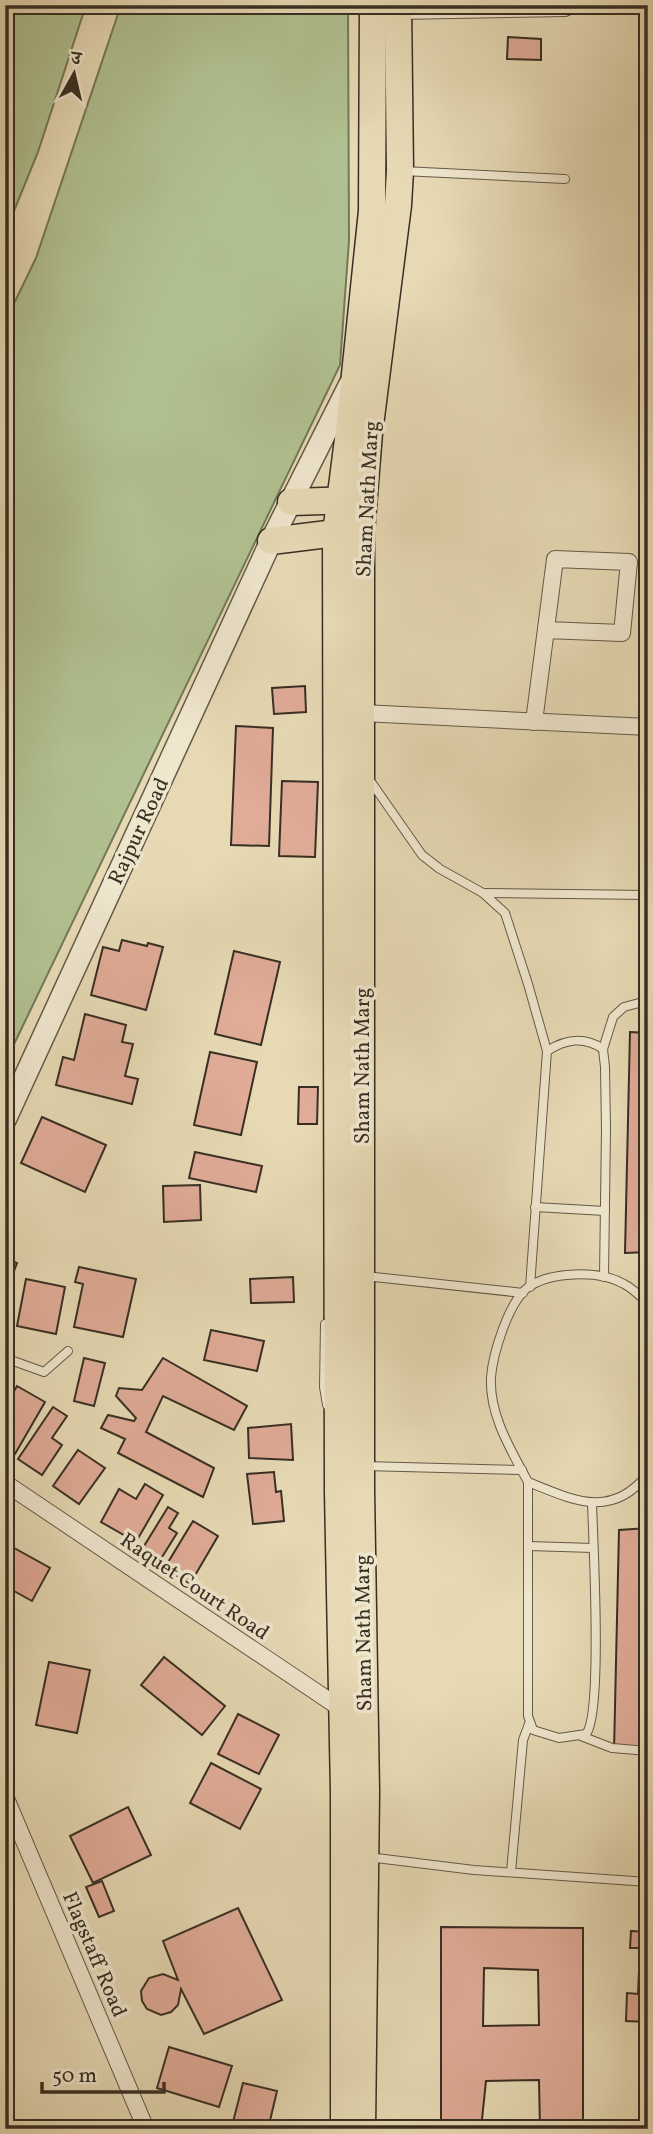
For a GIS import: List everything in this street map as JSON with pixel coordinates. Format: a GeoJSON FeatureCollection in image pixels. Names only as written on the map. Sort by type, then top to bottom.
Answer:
{"type":"FeatureCollection","features":[{"type":"Feature","properties":{"kind":"main road","name":"Sham Nath Marg"},"geometry":{"type":"LineString","coordinates":[[352,500],[369,433],[398,205],[400,171],[390,7]]}},
{"type":"Feature","properties":{"kind":"main road","name":"Sham Nath Marg"},"geometry":{"type":"LineString","coordinates":[[362,2129],[349,1465],[348,533],[352,500],[355,373],[390,7]]}},
{"type":"Feature","properties":{"kind":"main road"},"geometry":{"type":"LineString","coordinates":[[291,502],[352,500]]}},
{"type":"Feature","properties":{"kind":"main road","name":"Sham Nath Marg"},"geometry":{"type":"LineString","coordinates":[[348,533],[362,713],[349,768],[337,1106],[349,1276],[338,1430],[349,1465]]}},
{"type":"Feature","properties":{"kind":"main road"},"geometry":{"type":"LineString","coordinates":[[271,541],[348,533]]}},
{"type":"Feature","properties":{"kind":"main road","name":"Sham Nath Marg"},"geometry":{"type":"LineString","coordinates":[[344,2129],[355,1856]]}},
{"type":"Feature","properties":{"kind":"street"},"geometry":{"type":"LineString","coordinates":[[390,7],[565,8],[570,5]]}},
{"type":"Feature","properties":{"kind":"street","name":"Rajpur Road"},"geometry":{"type":"LineString","coordinates":[[5,1120],[271,541],[355,373]]}},
{"type":"Feature","properties":{"kind":"street"},"geometry":{"type":"LineString","coordinates":[[534,722],[555,559],[629,562],[622,633],[546,630]]}},
{"type":"Feature","properties":{"kind":"street"},"geometry":{"type":"LineString","coordinates":[[362,713],[648,727]]}},
{"type":"Feature","properties":{"kind":"street","name":"Raquet Court Road"},"geometry":{"type":"LineString","coordinates":[[5,1483],[354,1715]]}},
{"type":"Feature","properties":{"kind":"street","name":"Flagstaff Road"},"geometry":{"type":"LineString","coordinates":[[5,1796],[146,2129]]}},
{"type":"Feature","properties":{"kind":"lane"},"geometry":{"type":"LineString","coordinates":[[400,171],[565,179]]}},
{"type":"Feature","properties":{"kind":"lane"},"geometry":{"type":"LineString","coordinates":[[349,768],[422,855],[440,869],[483,893],[505,913],[547,1051],[526,1290],[504,1326],[494,1352],[491,1380],[495,1413],[528,1482],[529,1724],[533,1730],[559,1738],[581,1736],[612,1748],[648,1751]]}},
{"type":"Feature","properties":{"kind":"lane"},"geometry":{"type":"LineString","coordinates":[[483,893],[648,895]]}},
{"type":"Feature","properties":{"kind":"lane"},"geometry":{"type":"LineString","coordinates":[[604,1277],[606,1067],[603,1049],[613,1017],[624,1007],[648,1003]]}},
{"type":"Feature","properties":{"kind":"lane"},"geometry":{"type":"LineString","coordinates":[[547,1051],[558,1044],[576,1040],[592,1041],[603,1049]]}},
{"type":"Feature","properties":{"kind":"lane"},"geometry":{"type":"LineString","coordinates":[[327,1140],[337,1106]]}},
{"type":"Feature","properties":{"kind":"lane"},"geometry":{"type":"LineString","coordinates":[[535,1208],[605,1211]]}},
{"type":"Feature","properties":{"kind":"lane"},"geometry":{"type":"LineString","coordinates":[[349,1276],[526,1290],[555,1276],[604,1277],[621,1282],[638,1293],[648,1304]]}},
{"type":"Feature","properties":{"kind":"lane"},"geometry":{"type":"LineString","coordinates":[[325,1308],[324,1394],[338,1430]]}},
{"type":"Feature","properties":{"kind":"lane"},"geometry":{"type":"LineString","coordinates":[[5,1358],[44,1372],[68,1351]]}},
{"type":"Feature","properties":{"kind":"lane"},"geometry":{"type":"LineString","coordinates":[[349,1465],[522,1470]]}},
{"type":"Feature","properties":{"kind":"lane"},"geometry":{"type":"LineString","coordinates":[[528,1482],[576,1501],[592,1503],[607,1502],[628,1494],[648,1474]]}},
{"type":"Feature","properties":{"kind":"lane"},"geometry":{"type":"LineString","coordinates":[[581,1736],[590,1729],[596,1676],[592,1503]]}},
{"type":"Feature","properties":{"kind":"lane"},"geometry":{"type":"LineString","coordinates":[[529,1546],[593,1548]]}},
{"type":"Feature","properties":{"kind":"lane"},"geometry":{"type":"LineString","coordinates":[[511,1872],[523,1740],[529,1724]]}},
{"type":"Feature","properties":{"kind":"lane"},"geometry":{"type":"LineString","coordinates":[[355,1856],[511,1872],[648,1882]]}},
{"type":"Feature","properties":{"kind":"green space"},"geometry":{"type":"Polygon","coordinates":[[[5,5],[86,5],[38,152],[5,233],[5,5]]]}},
{"type":"Feature","properties":{"kind":"green space"},"geometry":{"type":"Polygon","coordinates":[[[121,5],[348,5],[349,240],[340,365],[5,1063],[5,322],[36,258],[121,5]]]}},
{"type":"Feature","properties":{"kind":"building"},"geometry":{"type":"Polygon","coordinates":[[[508,37],[541,39],[541,60],[507,59],[508,37]]]}},
{"type":"Feature","properties":{"kind":"building"},"geometry":{"type":"Polygon","coordinates":[[[305,686],[306,712],[274,714],[272,688],[305,686]]]}},
{"type":"Feature","properties":{"kind":"building"},"geometry":{"type":"Polygon","coordinates":[[[236,726],[273,728],[269,846],[231,845],[236,726]]]}},
{"type":"Feature","properties":{"kind":"building"},"geometry":{"type":"Polygon","coordinates":[[[282,781],[318,782],[315,857],[279,856],[282,781]]]}},
{"type":"Feature","properties":{"kind":"building"},"geometry":{"type":"Polygon","coordinates":[[[122,940],[163,947],[146,1010],[91,995],[103,947],[119,951],[122,940]]]}},
{"type":"Feature","properties":{"kind":"building"},"geometry":{"type":"Polygon","coordinates":[[[234,951],[280,962],[261,1045],[215,1034],[234,951]]]}},
{"type":"Feature","properties":{"kind":"building"},"geometry":{"type":"Polygon","coordinates":[[[85,1014],[126,1025],[122,1042],[133,1044],[125,1076],[138,1079],[132,1104],[56,1085],[63,1057],[74,1060],[85,1014]]]}},
{"type":"Feature","properties":{"kind":"building"},"geometry":{"type":"Polygon","coordinates":[[[630,1032],[648,1033],[648,1252],[625,1253],[630,1032]]]}},
{"type":"Feature","properties":{"kind":"building"},"geometry":{"type":"Polygon","coordinates":[[[210,1052],[257,1062],[241,1135],[194,1125],[210,1052]]]}},
{"type":"Feature","properties":{"kind":"building"},"geometry":{"type":"Polygon","coordinates":[[[299,1087],[318,1087],[317,1124],[298,1124],[299,1087]]]}},
{"type":"Feature","properties":{"kind":"building"},"geometry":{"type":"Polygon","coordinates":[[[42,1117],[106,1145],[85,1192],[21,1163],[42,1117]]]}},
{"type":"Feature","properties":{"kind":"building"},"geometry":{"type":"Polygon","coordinates":[[[195,1152],[262,1166],[256,1192],[189,1178],[195,1152]]]}},
{"type":"Feature","properties":{"kind":"building"},"geometry":{"type":"Polygon","coordinates":[[[200,1185],[201,1220],[164,1222],[163,1186],[200,1185]]]}},
{"type":"Feature","properties":{"kind":"building"},"geometry":{"type":"Polygon","coordinates":[[[5,1258],[17,1263],[5,1295],[5,1258]]]}},
{"type":"Feature","properties":{"kind":"building"},"geometry":{"type":"Polygon","coordinates":[[[79,1267],[136,1279],[123,1337],[74,1327],[83,1284],[75,1282],[79,1267]]]}},
{"type":"Feature","properties":{"kind":"building"},"geometry":{"type":"Polygon","coordinates":[[[293,1277],[294,1302],[251,1303],[250,1279],[293,1277]]]}},
{"type":"Feature","properties":{"kind":"building"},"geometry":{"type":"Polygon","coordinates":[[[26,1279],[65,1287],[56,1334],[17,1326],[26,1279]]]}},
{"type":"Feature","properties":{"kind":"building"},"geometry":{"type":"Polygon","coordinates":[[[211,1330],[264,1341],[257,1371],[204,1360],[211,1330]]]}},
{"type":"Feature","properties":{"kind":"building"},"geometry":{"type":"Polygon","coordinates":[[[84,1358],[105,1363],[94,1406],[74,1401],[84,1358]]]}},
{"type":"Feature","properties":{"kind":"building"},"geometry":{"type":"Polygon","coordinates":[[[163,1358],[247,1406],[234,1430],[163,1396],[146,1432],[214,1468],[203,1497],[118,1453],[125,1439],[101,1428],[108,1415],[134,1421],[136,1418],[116,1396],[119,1388],[142,1390],[163,1358]]]}},
{"type":"Feature","properties":{"kind":"building"},"geometry":{"type":"Polygon","coordinates":[[[17,1386],[45,1402],[15,1454],[5,1449],[5,1407],[17,1386]]]}},
{"type":"Feature","properties":{"kind":"building"},"geometry":{"type":"Polygon","coordinates":[[[53,1407],[67,1416],[52,1438],[62,1445],[42,1475],[18,1459],[53,1407]]]}},
{"type":"Feature","properties":{"kind":"building"},"geometry":{"type":"Polygon","coordinates":[[[291,1424],[293,1460],[249,1458],[248,1428],[291,1424]]]}},
{"type":"Feature","properties":{"kind":"building"},"geometry":{"type":"Polygon","coordinates":[[[78,1450],[105,1468],[79,1504],[53,1486],[78,1450]]]}},
{"type":"Feature","properties":{"kind":"building"},"geometry":{"type":"Polygon","coordinates":[[[274,1472],[276,1492],[281,1491],[284,1521],[253,1524],[247,1474],[274,1472]]]}},
{"type":"Feature","properties":{"kind":"building"},"geometry":{"type":"Polygon","coordinates":[[[145,1484],[163,1495],[136,1542],[101,1522],[119,1489],[136,1499],[145,1484]]]}},
{"type":"Feature","properties":{"kind":"building"},"geometry":{"type":"Polygon","coordinates":[[[168,1507],[178,1513],[169,1528],[177,1533],[159,1562],[141,1551],[168,1507]]]}},
{"type":"Feature","properties":{"kind":"building"},"geometry":{"type":"Polygon","coordinates":[[[193,1521],[218,1536],[190,1584],[164,1569],[193,1521]]]}},
{"type":"Feature","properties":{"kind":"building"},"geometry":{"type":"Polygon","coordinates":[[[648,1528],[648,1752],[614,1751],[619,1530],[648,1528]]]}},
{"type":"Feature","properties":{"kind":"building"},"geometry":{"type":"Polygon","coordinates":[[[7,1544],[50,1568],[32,1601],[5,1586],[7,1544]]]}},
{"type":"Feature","properties":{"kind":"building"},"geometry":{"type":"Polygon","coordinates":[[[164,1657],[225,1706],[202,1735],[141,1685],[164,1657]]]}},
{"type":"Feature","properties":{"kind":"building"},"geometry":{"type":"Polygon","coordinates":[[[49,1662],[90,1670],[77,1733],[36,1725],[49,1662]]]}},
{"type":"Feature","properties":{"kind":"building"},"geometry":{"type":"Polygon","coordinates":[[[238,1714],[279,1735],[259,1774],[218,1754],[238,1714]]]}},
{"type":"Feature","properties":{"kind":"building"},"geometry":{"type":"Polygon","coordinates":[[[211,1763],[261,1789],[240,1829],[190,1803],[211,1763]]]}},
{"type":"Feature","properties":{"kind":"building"},"geometry":{"type":"Polygon","coordinates":[[[128,1807],[151,1855],[93,1883],[70,1836],[128,1807]]]}},
{"type":"Feature","properties":{"kind":"building"},"geometry":{"type":"Polygon","coordinates":[[[102,1881],[114,1911],[99,1917],[86,1887],[102,1881]]]}},
{"type":"Feature","properties":{"kind":"building"},"geometry":{"type":"Polygon","coordinates":[[[238,1908],[282,2000],[204,2034],[181,1989],[178,2005],[171,2012],[161,2015],[147,2009],[142,2001],[141,1991],[149,1978],[163,1974],[178,1980],[163,1941],[238,1908]]]}},
{"type":"Feature","properties":{"kind":"building"},"geometry":{"type":"Polygon","coordinates":[[[441,1927],[583,1928],[583,2129],[540,2129],[539,2080],[486,2081],[481,2129],[441,2129],[441,1927]],[[484,1968],[483,2026],[539,2025],[538,1970],[484,1968]]]}},
{"type":"Feature","properties":{"kind":"building"},"geometry":{"type":"Polygon","coordinates":[[[631,1931],[648,1932],[648,2022],[626,2021],[627,1993],[638,1994],[640,1948],[630,1948],[631,1931]]]}},
{"type":"Feature","properties":{"kind":"building"},"geometry":{"type":"Polygon","coordinates":[[[169,2047],[232,2066],[219,2107],[157,2088],[169,2047]]]}},
{"type":"Feature","properties":{"kind":"building"},"geometry":{"type":"Polygon","coordinates":[[[243,2083],[277,2091],[268,2129],[233,2122],[243,2083]]]}},
{"type":"Feature","properties":{"kind":"building"},"geometry":{"type":"Polygon","coordinates":[[[642,2083],[648,2083],[648,2129],[640,2129],[642,2083]]]}}]}
